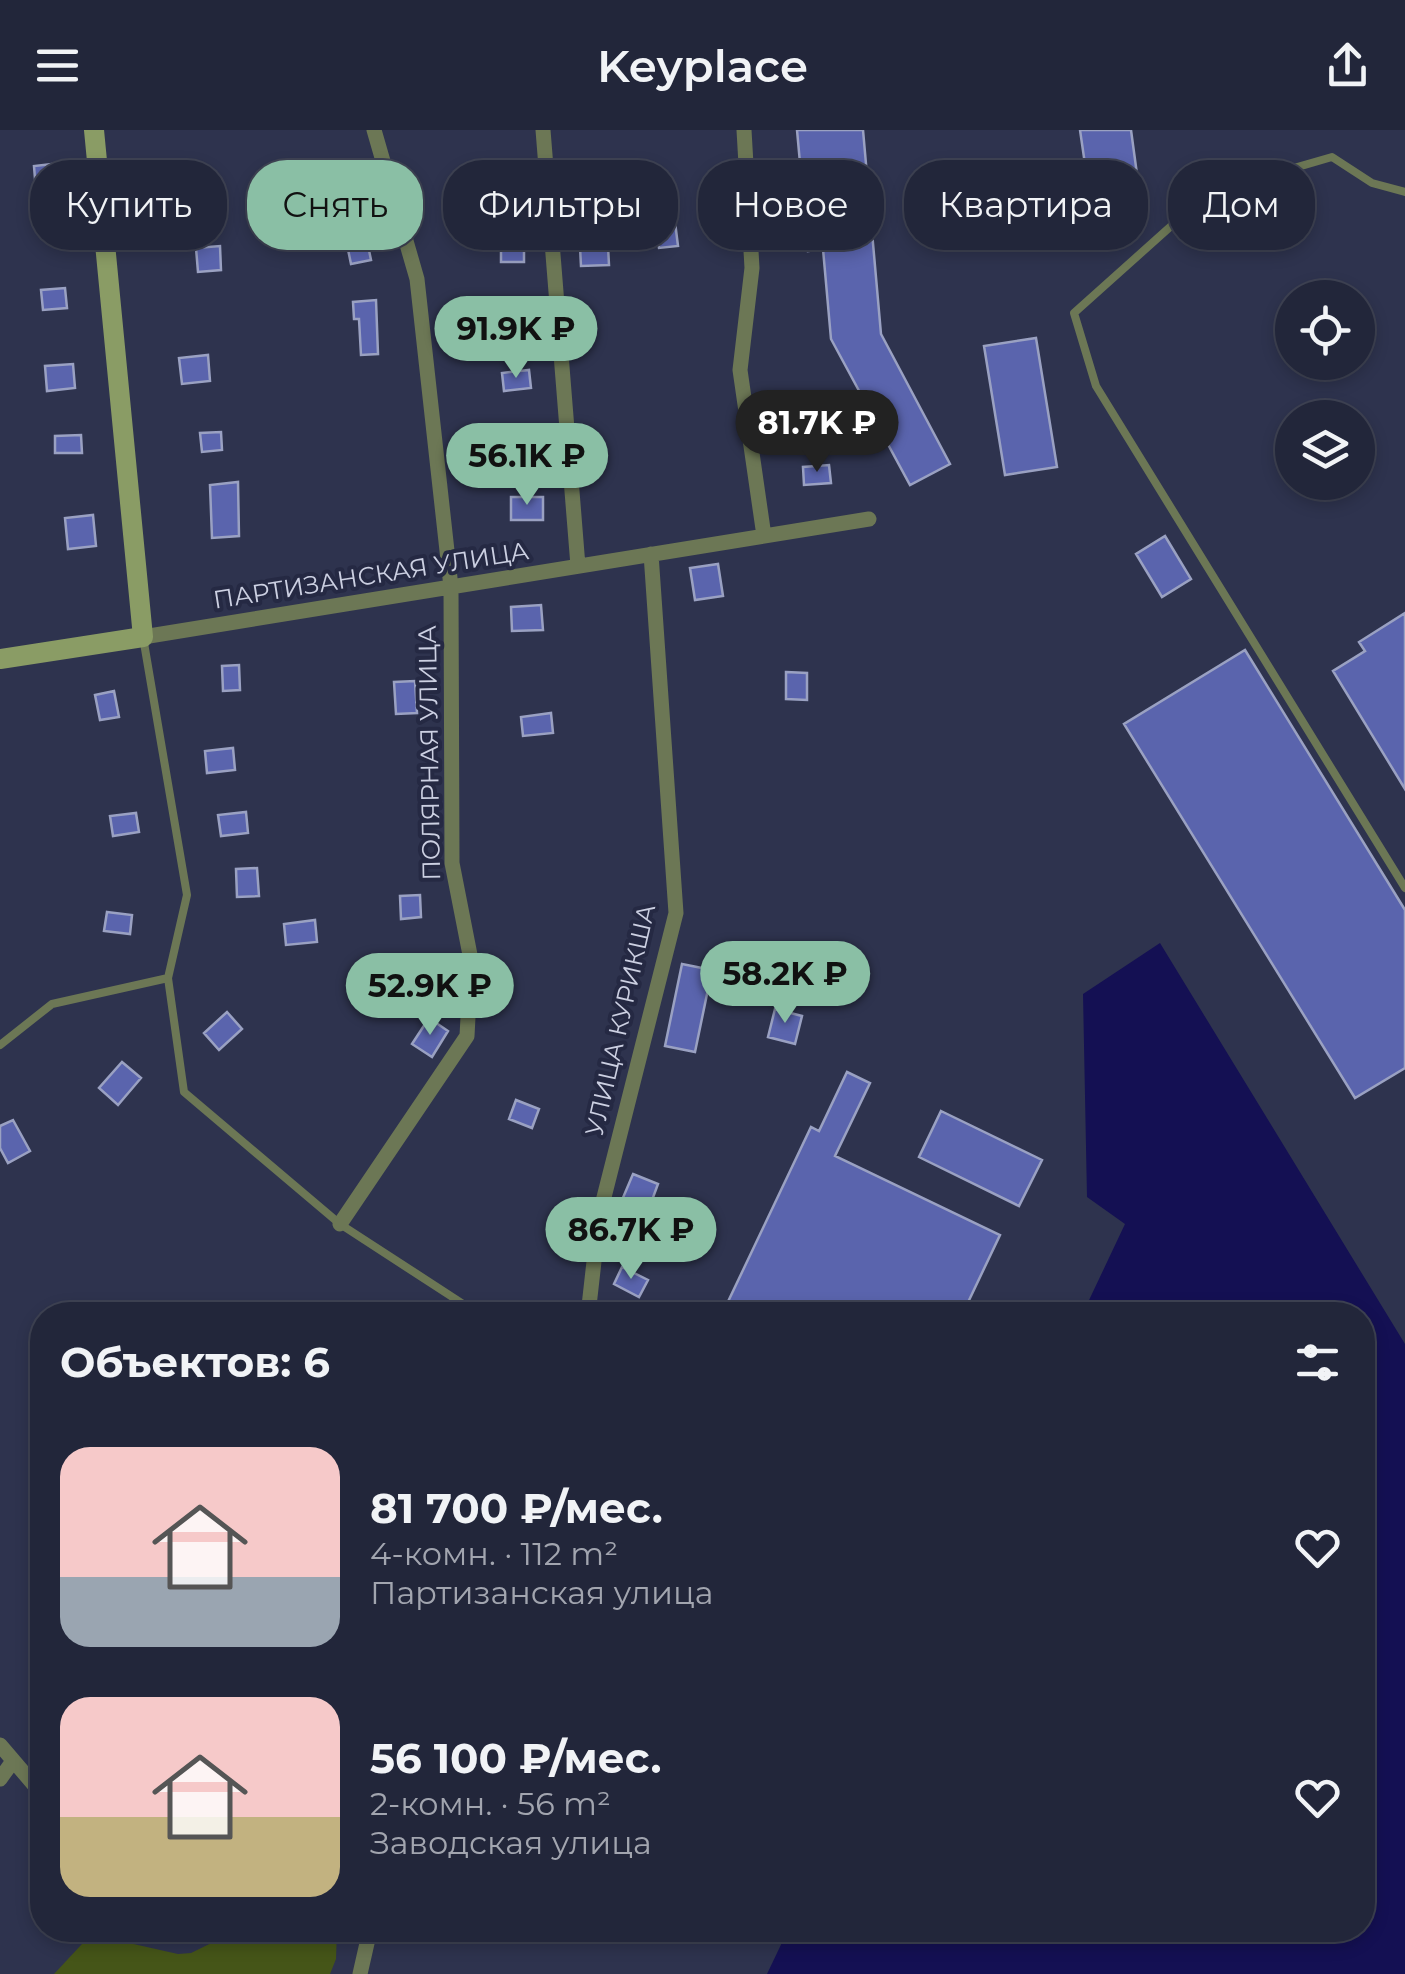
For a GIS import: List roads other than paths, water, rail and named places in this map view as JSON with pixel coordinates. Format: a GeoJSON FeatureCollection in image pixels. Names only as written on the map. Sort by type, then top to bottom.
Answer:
{"type":"FeatureCollection","features":[{"type":"Feature","properties":{"kind":"street"},"geometry":{"type":"LineString","coordinates":[[94,130],[143,637]]}},
{"type":"Feature","properties":{"kind":"street","name":"ПОЛЯРНАЯ УЛИЦА"},"geometry":{"type":"LineString","coordinates":[[340,1224],[467,1036],[471,960],[452,863],[451,587],[418,280],[374,130]]}},
{"type":"Feature","properties":{"kind":"street"},"geometry":{"type":"LineString","coordinates":[[543,130],[578,566]]}},
{"type":"Feature","properties":{"kind":"street"},"geometry":{"type":"LineString","coordinates":[[744,130],[752,268],[740,370],[764,536]]}},
{"type":"Feature","properties":{"kind":"street","name":"ПАРТИЗАНСКАЯ УЛИЦА"},"geometry":{"type":"LineString","coordinates":[[0,660],[869,519]]}},
{"type":"Feature","properties":{"kind":"street","name":"УЛИЦА КУРИКША"},"geometry":{"type":"LineString","coordinates":[[589,1302],[598,1217],[676,914],[652,554]]}},
{"type":"Feature","properties":{"kind":"street"},"geometry":{"type":"LineString","coordinates":[[0,1746],[30,1781]]}},
{"type":"Feature","properties":{"kind":"street"},"geometry":{"type":"LineString","coordinates":[[0,1778],[13,1762]]}},
{"type":"Feature","properties":{"kind":"street"},"geometry":{"type":"LineString","coordinates":[[360,1974],[367,1942]]}},
{"type":"Feature","properties":{"kind":"lane"},"geometry":{"type":"LineString","coordinates":[[1405,192],[1372,182],[1332,157],[1208,193],[1074,313],[1096,386],[1405,888]]}},
{"type":"Feature","properties":{"kind":"lane"},"geometry":{"type":"LineString","coordinates":[[143,637],[187,894],[168,978],[184,1092],[340,1224],[460,1302]]}},
{"type":"Feature","properties":{"kind":"lane"},"geometry":{"type":"LineString","coordinates":[[0,1045],[52,1004],[168,978]]}}]}
